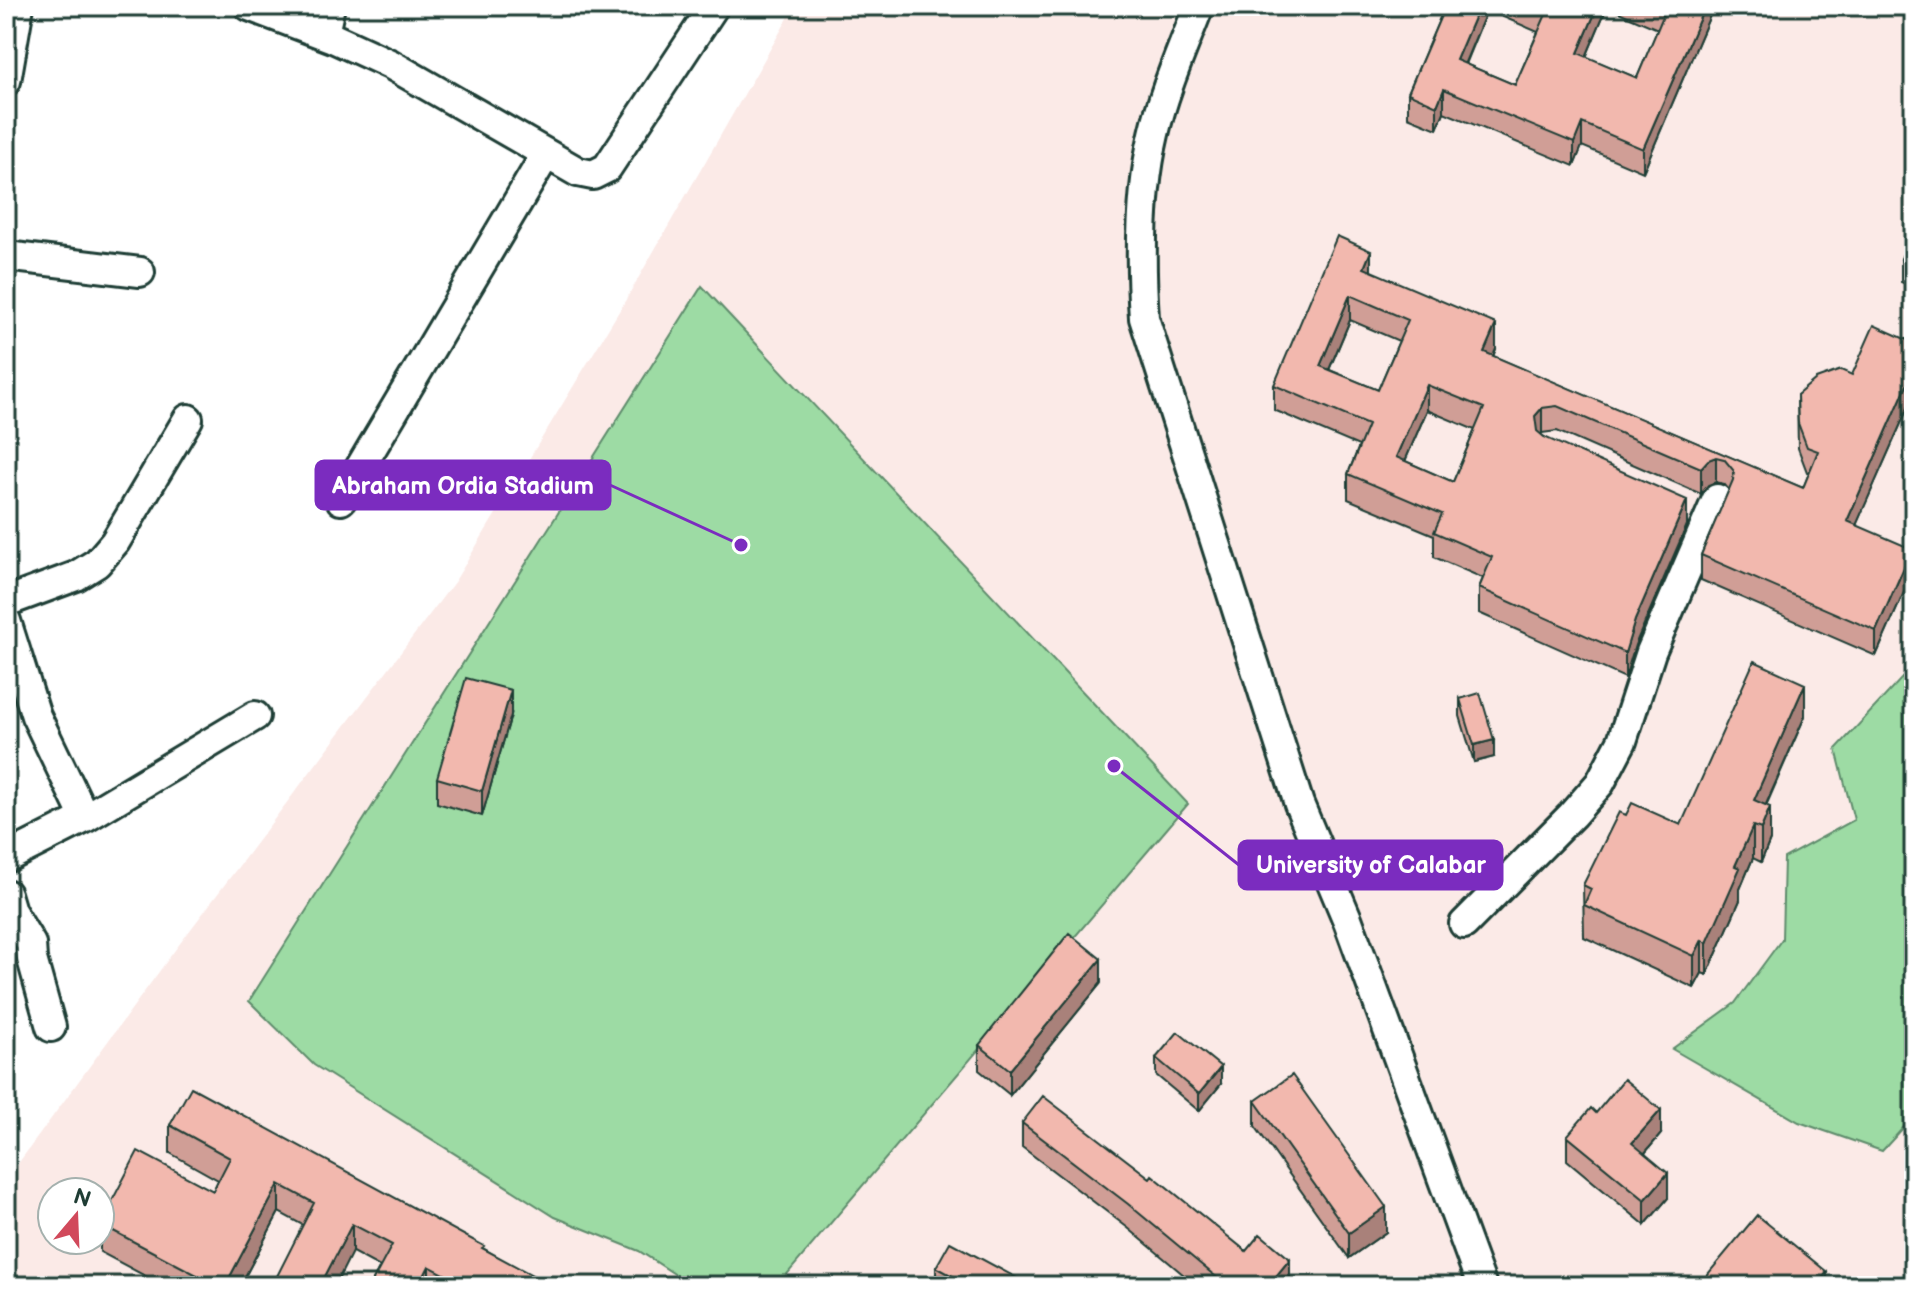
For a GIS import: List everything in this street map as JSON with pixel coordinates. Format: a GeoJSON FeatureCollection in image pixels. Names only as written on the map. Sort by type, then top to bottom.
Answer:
{"type":"FeatureCollection","features":[{"type":"Feature","properties":{"kind":"street"},"geometry":{"type":"LineString","coordinates":[[6,81],[19,6]]}},
{"type":"Feature","properties":{"kind":"street"},"geometry":{"type":"LineString","coordinates":[[249,6],[324,34],[390,64],[578,172],[593,175],[607,168],[714,6]]}},
{"type":"Feature","properties":{"kind":"street"},"geometry":{"type":"LineString","coordinates":[[324,34],[330,6]]}},
{"type":"Feature","properties":{"kind":"street"},"geometry":{"type":"LineString","coordinates":[[1199,6],[1172,76],[1154,135],[1144,199],[1144,318],[1299,804],[1348,921],[1482,1286]]}},
{"type":"Feature","properties":{"kind":"street"},"geometry":{"type":"LineString","coordinates":[[341,500],[546,154]]}},
{"type":"Feature","properties":{"kind":"street"},"geometry":{"type":"LineString","coordinates":[[6,256],[140,272]]}},
{"type":"Feature","properties":{"kind":"street"},"geometry":{"type":"LineString","coordinates":[[6,602],[76,576],[97,563],[115,542],[188,419]]}},
{"type":"Feature","properties":{"kind":"street"},"geometry":{"type":"LineString","coordinates":[[1464,924],[1600,783],[1622,741],[1651,652],[1713,508],[1681,503]]}},
{"type":"Feature","properties":{"kind":"street"},"geometry":{"type":"LineString","coordinates":[[6,621],[36,716],[85,818]]}},
{"type":"Feature","properties":{"kind":"street"},"geometry":{"type":"LineString","coordinates":[[6,858],[85,818],[255,716]]}},
{"type":"Feature","properties":{"kind":"street"},"geometry":{"type":"LineString","coordinates":[[6,894],[11,911],[31,944],[32,959],[51,1027]]}},
{"type":"Feature","properties":{"kind":"shaded area"},"geometry":{"type":"Polygon","coordinates":[[[795,6],[1914,6],[1914,1286],[6,1286],[6,1180],[175,950],[455,581],[624,303],[795,6]]]}},
{"type":"Feature","properties":{"kind":"green space"},"geometry":{"type":"Polygon","coordinates":[[[702,286],[1188,804],[777,1286],[693,1286],[639,1251],[555,1217],[314,1065],[249,1001],[702,286]]]}},
{"type":"Feature","properties":{"kind":"green space"},"geometry":{"type":"Polygon","coordinates":[[[1914,665],[1914,1116],[1882,1151],[1799,1122],[1672,1049],[1735,1003],[1782,939],[1784,858],[1854,820],[1836,749],[1914,665]]]}},
{"type":"Feature","properties":{"kind":"building"},"geometry":{"type":"Polygon","coordinates":[[[1445,6],[1479,6],[1456,60],[1515,85],[1547,12],[1532,6],[1598,6],[1578,53],[1637,78],[1666,9],[1659,6],[1705,6],[1643,149],[1582,123],[1574,143],[1444,89],[1437,106],[1408,93],[1445,6]]]}},
{"type":"Feature","properties":{"kind":"building"},"geometry":{"type":"Polygon","coordinates":[[[1914,229],[1914,264],[1901,259],[1914,229]]]}},
{"type":"Feature","properties":{"kind":"building"},"geometry":{"type":"Polygon","coordinates":[[[1337,236],[1371,251],[1364,268],[1496,324],[1484,352],[1803,488],[1818,451],[1807,447],[1798,423],[1797,395],[1816,379],[1841,370],[1852,375],[1874,325],[1914,343],[1914,369],[1847,521],[1912,549],[1876,631],[1701,555],[1733,480],[1734,471],[1724,459],[1716,457],[1708,460],[1701,468],[1557,406],[1542,408],[1535,416],[1537,431],[1544,437],[1687,500],[1635,620],[1625,653],[1479,588],[1492,557],[1434,532],[1442,514],[1348,474],[1368,425],[1274,385],[1337,236]],[[1350,295],[1320,366],[1378,390],[1408,320],[1350,295]],[[1427,385],[1396,457],[1453,482],[1484,408],[1427,385]]]}},
{"type":"Feature","properties":{"kind":"building"},"geometry":{"type":"Polygon","coordinates":[[[1754,661],[1805,684],[1754,800],[1770,807],[1761,829],[1753,826],[1735,866],[1740,868],[1707,943],[1702,940],[1694,956],[1584,905],[1591,889],[1583,885],[1619,812],[1626,815],[1632,803],[1681,825],[1754,661]]]}},
{"type":"Feature","properties":{"kind":"building"},"geometry":{"type":"Polygon","coordinates":[[[466,678],[511,690],[482,791],[437,778],[466,678]]]}},
{"type":"Feature","properties":{"kind":"building"},"geometry":{"type":"Polygon","coordinates":[[[1480,693],[1494,740],[1474,745],[1460,699],[1480,693]]]}},
{"type":"Feature","properties":{"kind":"building"},"geometry":{"type":"Polygon","coordinates":[[[1069,933],[1101,959],[1010,1070],[979,1045],[1069,933]]]}},
{"type":"Feature","properties":{"kind":"building"},"geometry":{"type":"Polygon","coordinates":[[[1178,1032],[1221,1067],[1199,1094],[1156,1058],[1178,1032]]]}},
{"type":"Feature","properties":{"kind":"building"},"geometry":{"type":"Polygon","coordinates":[[[1292,1075],[1386,1207],[1349,1233],[1255,1101],[1292,1075]]]}},
{"type":"Feature","properties":{"kind":"building"},"geometry":{"type":"Polygon","coordinates":[[[1624,1079],[1661,1110],[1632,1143],[1668,1173],[1645,1200],[1567,1136],[1591,1108],[1596,1113],[1624,1079]]]}},
{"type":"Feature","properties":{"kind":"building"},"geometry":{"type":"Polygon","coordinates":[[[191,1087],[484,1246],[482,1248],[547,1283],[546,1286],[467,1286],[429,1266],[419,1286],[370,1286],[392,1245],[352,1224],[320,1286],[272,1286],[314,1203],[279,1184],[225,1286],[191,1286],[197,1275],[116,1232],[116,1193],[138,1151],[213,1191],[230,1158],[170,1125],[191,1087]]]}},
{"type":"Feature","properties":{"kind":"building"},"geometry":{"type":"Polygon","coordinates":[[[1043,1096],[1150,1178],[1152,1175],[1246,1251],[1260,1234],[1290,1259],[1268,1286],[1227,1286],[1128,1204],[1022,1123],[1043,1096]]]}},
{"type":"Feature","properties":{"kind":"building"},"geometry":{"type":"Polygon","coordinates":[[[1757,1215],[1827,1272],[1816,1286],[1698,1286],[1757,1215]]]}},
{"type":"Feature","properties":{"kind":"building"},"geometry":{"type":"Polygon","coordinates":[[[950,1242],[1027,1286],[971,1286],[936,1267],[950,1242]]]}},
{"type":"Feature","properties":{"kind":"place","name":"Abraham Ordia Stadium"},"geometry":{"type":"Point","coordinates":[741,545]}},
{"type":"Feature","properties":{"kind":"place","name":"University of Calabar"},"geometry":{"type":"Point","coordinates":[1114,766]}}]}
